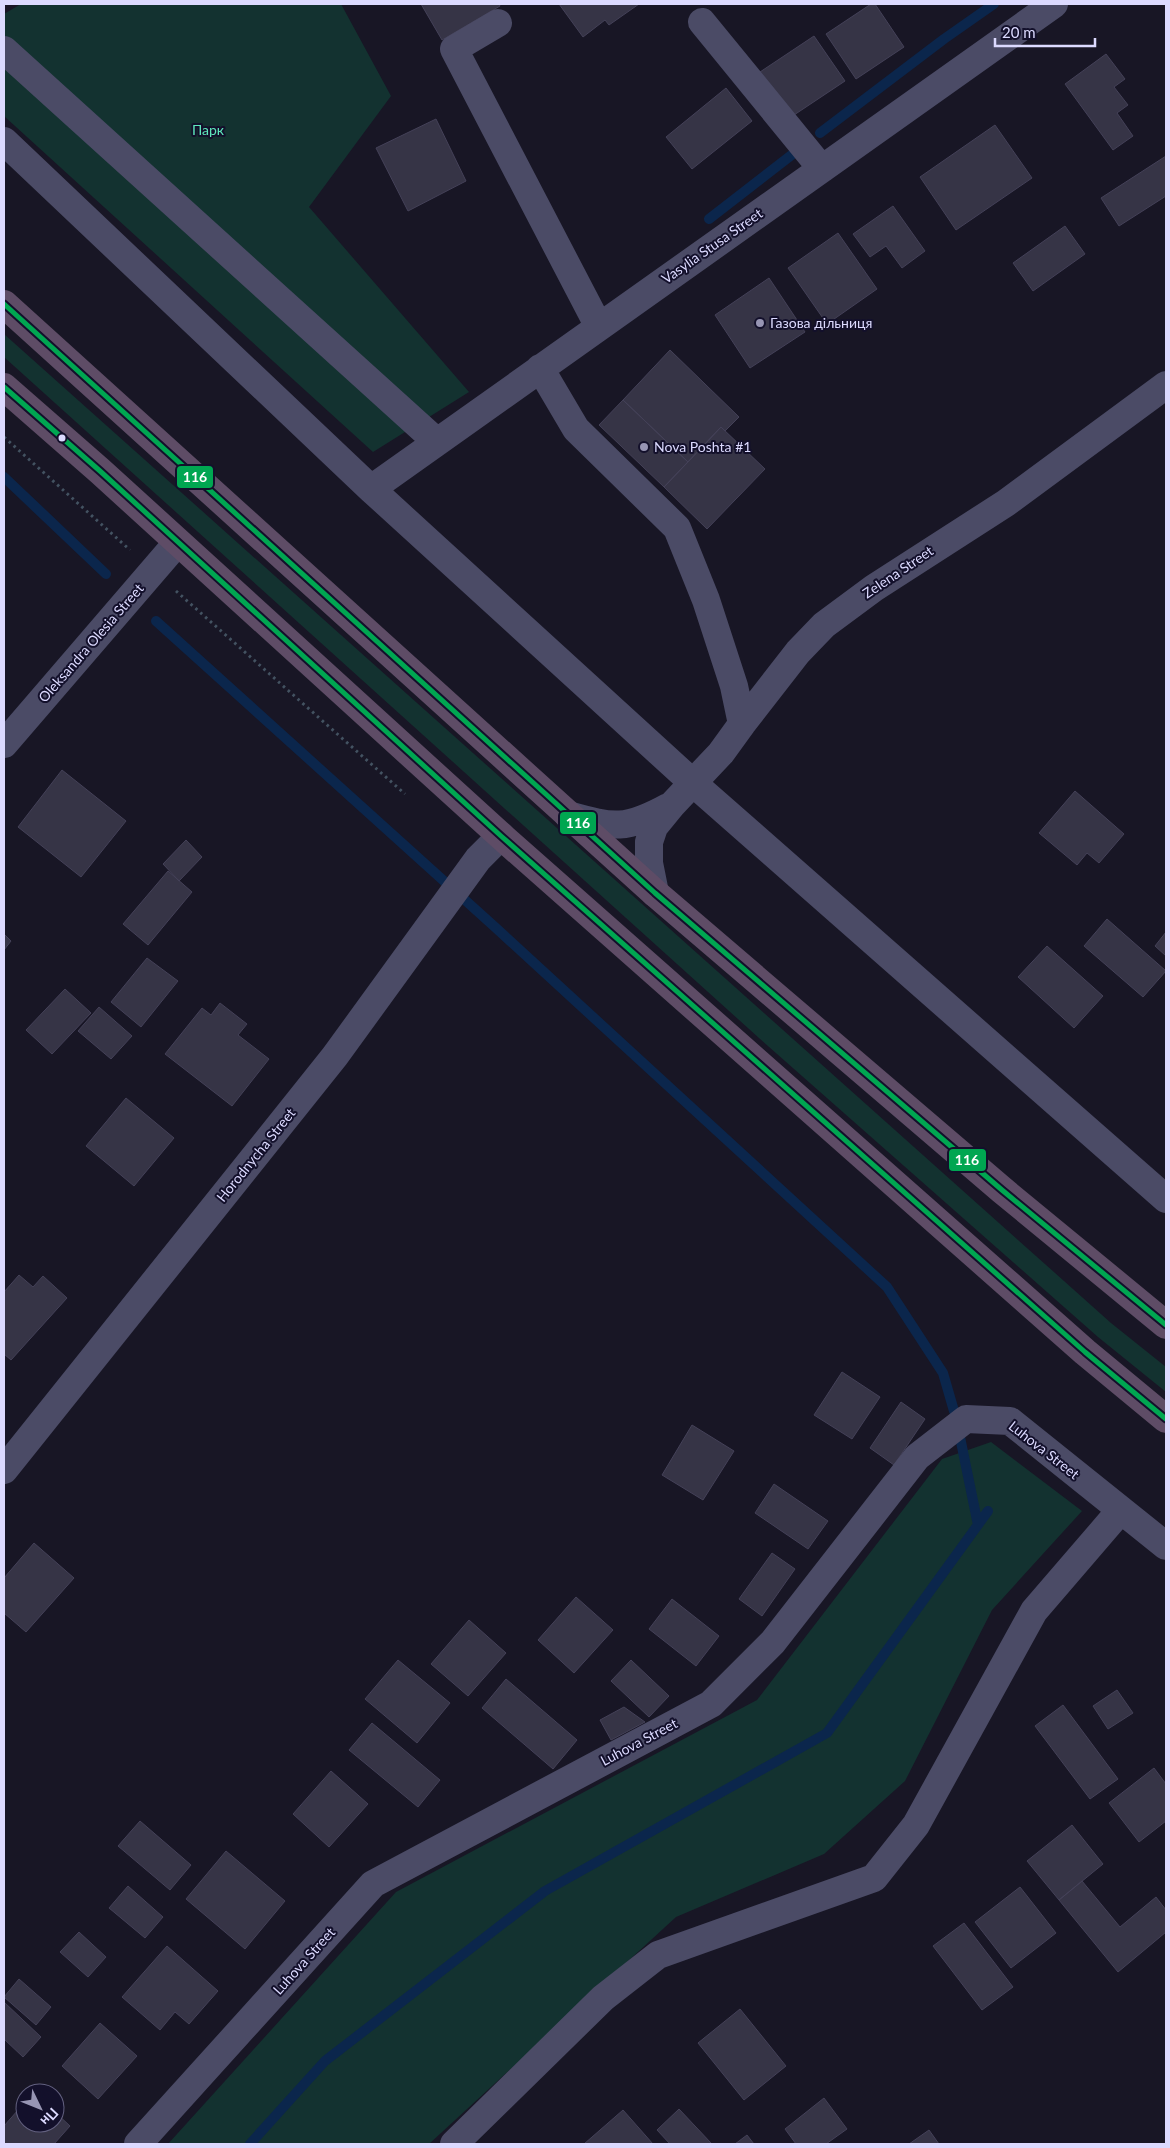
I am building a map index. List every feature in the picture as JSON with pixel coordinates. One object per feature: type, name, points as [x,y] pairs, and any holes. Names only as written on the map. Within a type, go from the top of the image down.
[{"type":"highway","points":[[4,304],[655,893],[1002,1190],[1166,1325]]},
{"type":"highway","points":[[4,387],[501,836],[1085,1352],[1166,1419]]},
{"type":"street","name":"Vasylia Stusa Street","points":[[371,489],[1054,4]]},
{"type":"street","points":[[702,22],[822,168]]},
{"type":"street","points":[[498,23],[454,49],[599,327]]},
{"type":"street","points":[[4,50],[437,442]]},
{"type":"street","points":[[4,141],[371,489],[693,783],[1166,1199]]},
{"type":"street","points":[[540,368],[576,429],[677,528],[706,600],[734,686],[742,724]]},
{"type":"street","name":"Zelena Street","points":[[655,893],[650,863],[650,842],[654,827],[672,805],[722,753],[798,652],[824,625],[925,553],[1006,503],[1166,385]]},
{"type":"street","name":"Oleksandra Olesia Street","points":[[4,744],[177,543]]},
{"type":"street","name":"Zelena Street","points":[[568,815],[597,823],[622,826],[647,818],[672,805]]},
{"type":"street","name":"Horodnycha Street","points":[[4,1470],[335,1056],[456,888],[478,859],[501,836]]},
{"type":"street","name":"Luhova Street","points":[[138,2144],[374,1884],[711,1704],[774,1642],[917,1457],[966,1419],[1010,1420],[1120,1511],[1166,1546]]},
{"type":"street","points":[[454,2144],[603,1998],[658,1954],[874,1878],[916,1825],[1034,1611],[1120,1511]]},
{"type":"path","points":[[4,437],[411,800]]},
{"type":"green space","name":"Парк","points":[[21,4],[341,4],[391,96],[309,207],[469,392],[373,452],[4,116],[4,14]]},
{"type":"green space","points":[[4,334],[1111,1323],[1166,1367],[1166,1392],[1098,1337],[759,1038],[4,357]]},
{"type":"green space","points":[[991,1442],[1082,1511],[992,1610],[905,1781],[824,1854],[676,1917],[429,2144],[168,2144],[396,1892],[757,1700],[942,1459]]},
{"type":"building","points":[[421,4],[499,4],[500,6],[442,40]]},
{"type":"building","points":[[559,4],[639,4],[609,25],[605,20],[583,37]]},
{"type":"building","points":[[871,4],[875,4],[904,47],[856,79],[826,34]]},
{"type":"building","points":[[814,36],[845,81],[791,117],[760,72]]},
{"type":"building","points":[[1106,54],[1125,79],[1114,87],[1128,105],[1117,113],[1133,136],[1113,150],[1065,84]]},
{"type":"building","points":[[726,88],[752,121],[692,169],[666,137]]},
{"type":"building","points":[[436,119],[466,181],[408,211],[376,148]]},
{"type":"building","points":[[995,125],[1032,178],[956,230],[920,177]]},
{"type":"building","points":[[1166,156],[1166,196],[1119,226],[1101,198]]},
{"type":"building","points":[[893,206],[925,251],[902,268],[886,246],[870,257],[853,234]]},
{"type":"building","points":[[1065,226],[1085,254],[1033,291],[1013,263]]},
{"type":"building","points":[[838,233],[877,289],[827,324],[788,268]]},
{"type":"building","name":"Газова дільниця","points":[[769,278],[805,332],[750,368],[715,315]]},
{"type":"building","points":[[670,350],[739,417],[725,431],[721,427],[688,462],[623,400]]},
{"type":"building","points":[[623,400],[688,462],[664,487],[599,425]]},
{"type":"building","points":[[721,427],[765,469],[707,529],[664,487]]},
{"type":"building","points":[[62,770],[126,821],[81,877],[18,827]]},
{"type":"building","points":[[1075,791],[1124,834],[1099,863],[1087,853],[1077,865],[1039,833]]},
{"type":"building","points":[[186,840],[202,857],[179,881],[163,864]]},
{"type":"building","points":[[168,871],[192,892],[148,945],[123,924]]},
{"type":"building","points":[[1107,919],[1166,971],[1143,997],[1084,946]]},
{"type":"building","points":[[1166,932],[1166,956],[1155,946]]},
{"type":"building","points":[[4,934],[11,941],[4,950]]},
{"type":"building","points":[[1047,946],[1103,996],[1074,1028],[1018,977]]},
{"type":"building","points":[[147,958],[178,981],[141,1027],[111,1002]]},
{"type":"building","points":[[65,989],[91,1013],[52,1054],[26,1030]]},
{"type":"building","points":[[220,1003],[247,1024],[238,1035],[269,1059],[232,1106],[165,1054],[202,1008],[211,1015]]},
{"type":"building","points":[[99,1007],[132,1036],[111,1059],[78,1031]]},
{"type":"building","points":[[126,1098],[174,1138],[134,1186],[86,1146]]},
{"type":"building","points":[[19,1275],[33,1287],[43,1276],[67,1298],[11,1360],[4,1354],[4,1292]]},
{"type":"building","points":[[842,1372],[880,1397],[852,1439],[814,1415]]},
{"type":"building","points":[[901,1402],[925,1419],[894,1465],[870,1448]]},
{"type":"building","points":[[692,1425],[734,1451],[703,1500],[662,1475]]},
{"type":"building","points":[[774,1484],[828,1521],[808,1549],[755,1513]]},
{"type":"building","points":[[34,1543],[74,1578],[26,1632],[4,1613],[4,1578]]},
{"type":"building","points":[[772,1553],[795,1569],[762,1616],[739,1599]]},
{"type":"building","points":[[576,1597],[613,1630],[574,1673],[538,1640]]},
{"type":"building","points":[[672,1599],[719,1636],[696,1666],[649,1629]]},
{"type":"building","points":[[469,1620],[506,1653],[468,1696],[431,1664]]},
{"type":"building","points":[[398,1660],[450,1703],[417,1743],[365,1699]]},
{"type":"building","points":[[631,1660],[669,1696],[649,1717],[611,1681]]},
{"type":"building","points":[[506,1679],[577,1740],[553,1769],[482,1708]]},
{"type":"building","points":[[1117,1690],[1133,1713],[1108,1729],[1093,1706]]},
{"type":"building","points":[[1063,1705],[1118,1779],[1090,1799],[1035,1726]]},
{"type":"building","points":[[624,1707],[645,1722],[611,1740],[600,1720]]},
{"type":"building","points":[[372,1723],[440,1780],[418,1807],[349,1750]]},
{"type":"building","points":[[1154,1768],[1166,1784],[1166,1821],[1139,1842],[1109,1803]]},
{"type":"building","points":[[331,1771],[368,1804],[329,1847],[293,1814]]},
{"type":"building","points":[[140,1821],[191,1865],[170,1890],[118,1846]]},
{"type":"building","points":[[1072,1825],[1103,1864],[1059,1900],[1027,1861]]},
{"type":"building","points":[[226,1851],[285,1901],[245,1949],[186,1899]]},
{"type":"building","points":[[1082,1881],[1120,1927],[1156,1897],[1166,1910],[1166,1932],[1118,1972],[1059,1900]]},
{"type":"building","points":[[128,1886],[163,1917],[145,1938],[109,1908]]},
{"type":"building","points":[[1020,1887],[1056,1933],[1011,1968],[975,1922]]},
{"type":"building","points":[[964,1923],[1013,1987],[982,2010],[933,1946]]},
{"type":"building","points":[[79,1932],[106,1957],[88,1977],[60,1952]]},
{"type":"building","points":[[167,1946],[218,1991],[189,2024],[175,2012],[160,2030],[122,1997]]},
{"type":"building","points":[[19,1979],[51,2007],[36,2025],[4,1997]]},
{"type":"building","points":[[4,2002],[41,2037],[23,2057],[4,2039]]},
{"type":"building","points":[[740,2009],[786,2066],[744,2100],[698,2043]]},
{"type":"building","points":[[100,2023],[137,2056],[98,2099],[62,2066]]},
{"type":"building","points":[[824,2098],[847,2129],[826,2144],[796,2144],[785,2129]]},
{"type":"building","points":[[679,2109],[711,2143],[670,2144],[657,2130]]},
{"type":"building","points":[[623,2110],[653,2144],[584,2144]]},
{"type":"building","points":[[15,2113],[15,2133],[64,2133],[54,2144],[4,2144],[4,2126]]},
{"type":"building","points":[[65,2121],[70,2126],[65,2132]]},
{"type":"building","points":[[929,2130],[939,2144],[909,2144]]},
{"type":"building","points":[[747,2135],[754,2144],[735,2144]]},
{"type":"waterway","points":[[820,133],[944,39],[994,4]]},
{"type":"waterway","points":[[709,219],[798,150]]},
{"type":"waterway","points":[[4,477],[106,574]]},
{"type":"waterway","points":[[156,621],[496,928],[887,1287],[943,1373],[954,1411]]},
{"type":"waterway","points":[[960,1437],[978,1525]]},
{"type":"waterway","points":[[250,2144],[325,2061],[545,1891],[827,1733],[988,1511]]},
{"type":"transit line","name":"116","points":[[4,304],[655,893],[1002,1190],[1166,1325]]},
{"type":"transit line","name":"116","points":[[4,387],[100,471],[501,836],[1085,1352],[1166,1419]]},
{"type":"place","name":"Газова дільниця","points":[[760,323]]},
{"type":"place","name":"Nova Poshta #1","points":[[644,447]]}]
